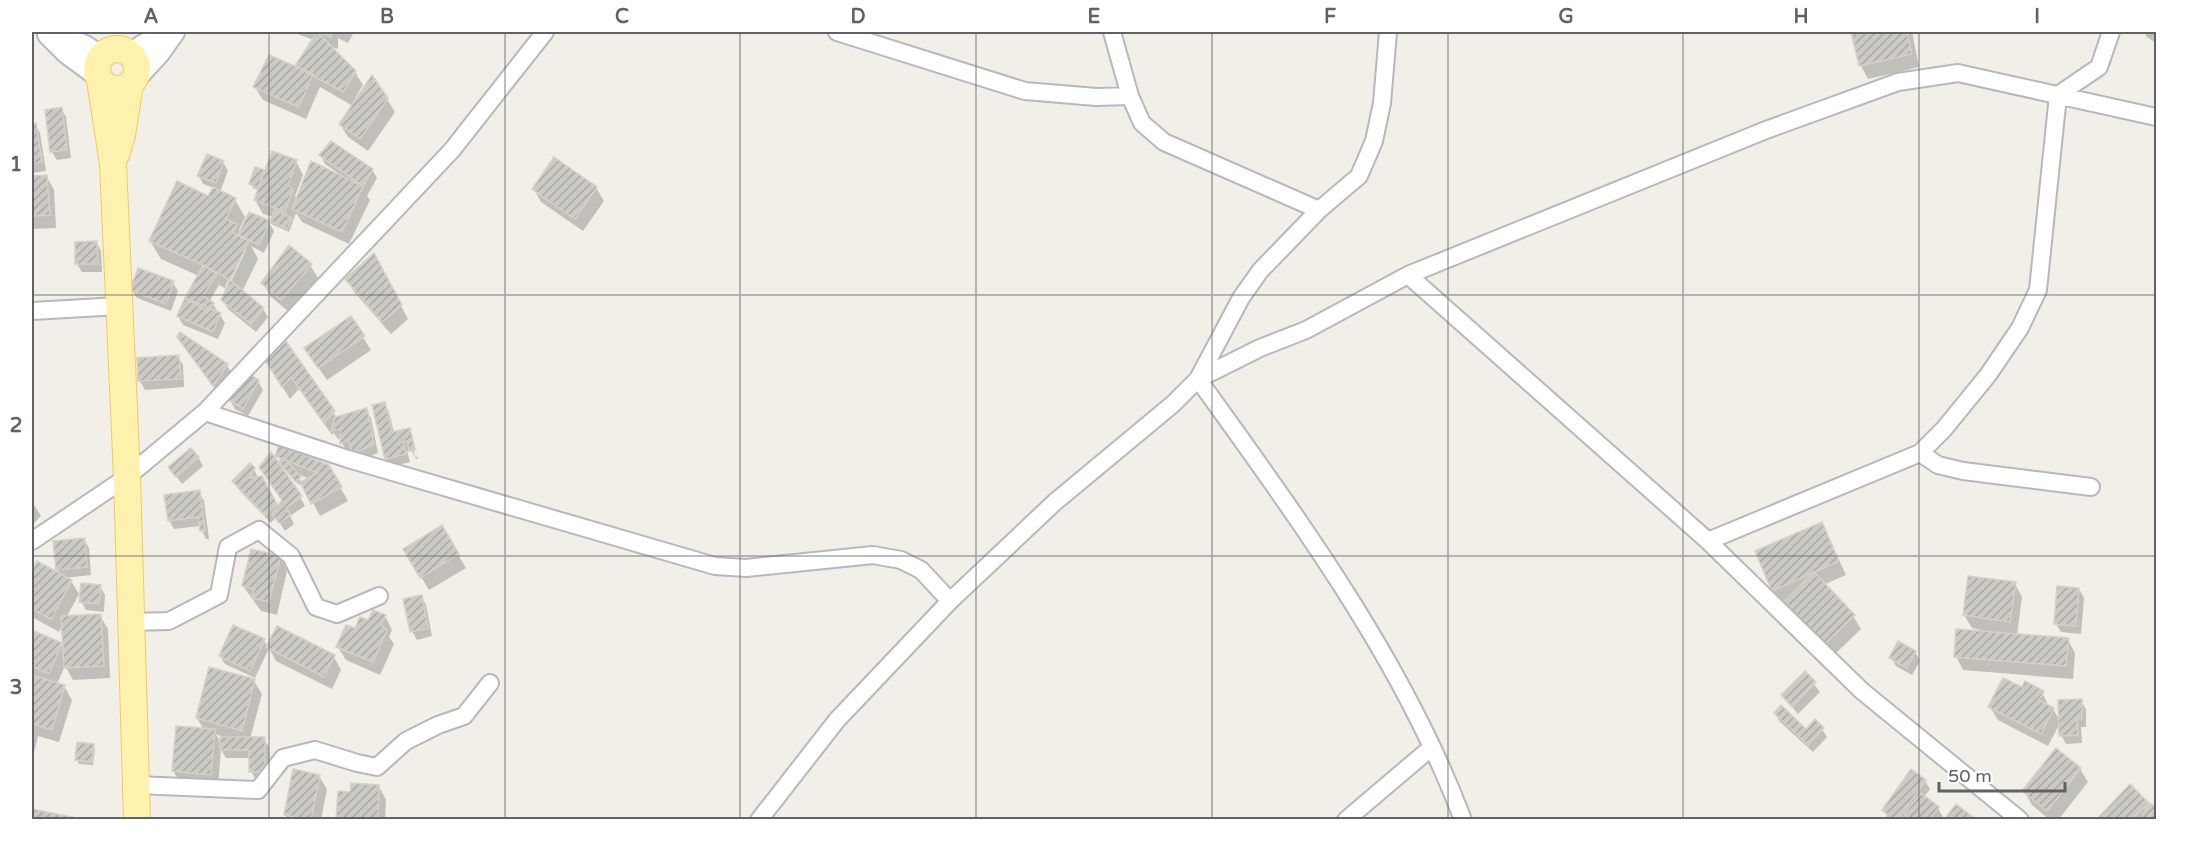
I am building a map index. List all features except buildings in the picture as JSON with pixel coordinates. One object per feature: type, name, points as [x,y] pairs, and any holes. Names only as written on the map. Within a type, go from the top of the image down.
[{"type":"main road","points":[[115,60],[168,32]]},
{"type":"main road","points":[[46,33],[72,40],[115,60],[158,53],[173,32]]},
{"type":"main road","points":[[115,60],[122,135],[113,164],[127,477],[136,819]]},
{"type":"street","points":[[32,541],[127,477],[205,412],[453,150],[544,32]]},
{"type":"street","points":[[837,32],[1025,91],[1096,97],[1130,96]]},
{"type":"street","points":[[1112,32],[1130,96],[1142,123],[1164,142],[1319,210]]},
{"type":"street","points":[[1198,380],[1240,298],[1260,271],[1319,210],[1359,176],[1374,141],[1382,103],[1388,32]]},
{"type":"street","points":[[1708,540],[1920,453],[1944,429],[1988,375],[2020,328],[2038,291],[2058,95],[2099,67],[2111,32]]},
{"type":"street","points":[[759,819],[837,720],[950,601],[1055,502],[1173,404],[1198,380],[1260,348],[1306,330],[1408,275],[1767,130],[1898,82],[1958,73],[2157,117]]},
{"type":"street","points":[[1408,275],[1708,540],[1862,691],[2020,819]]},
{"type":"street","points":[[32,311],[119,306]]},
{"type":"street","points":[[1198,380],[1305,529],[1394,673],[1446,774],[1463,819]]},
{"type":"street","points":[[205,412],[348,459],[715,566],[746,568],[873,555],[901,560],[921,570],[950,601]]},
{"type":"street","points":[[1920,453],[1938,465],[1963,471],[2091,487]]},
{"type":"street","points":[[131,622],[169,621],[219,595],[228,547],[259,530],[291,556],[316,607],[336,614],[379,596]]},
{"type":"street","points":[[136,785],[258,790],[283,758],[315,750],[357,764],[377,767],[406,741],[438,725],[464,716],[490,684]]},
{"type":"street","points":[[1346,819],[1432,747]]}]
